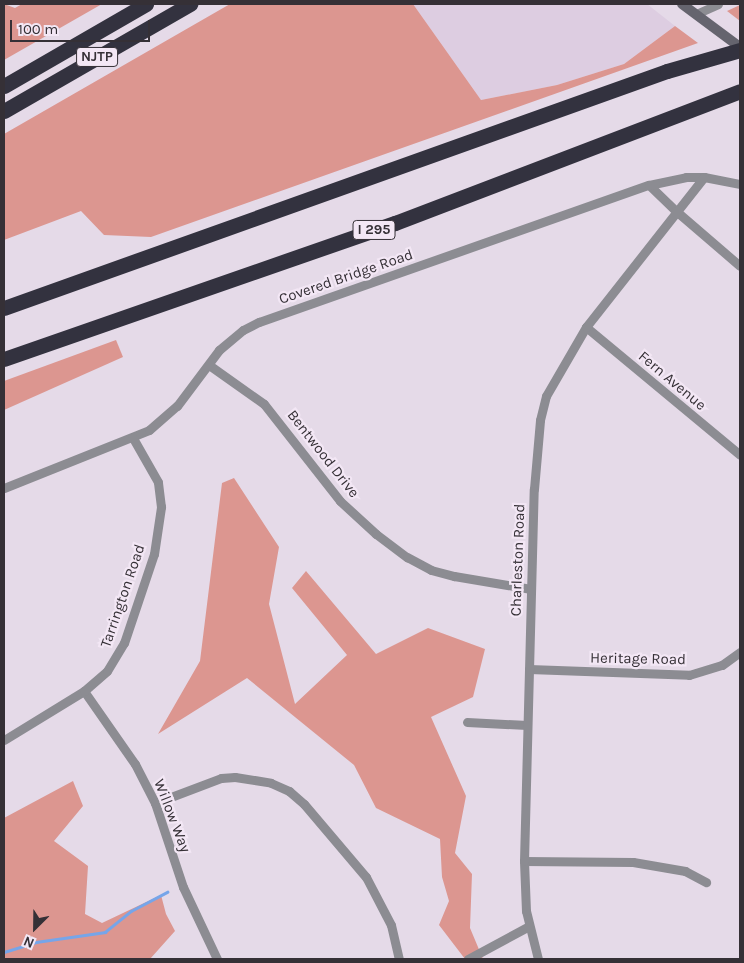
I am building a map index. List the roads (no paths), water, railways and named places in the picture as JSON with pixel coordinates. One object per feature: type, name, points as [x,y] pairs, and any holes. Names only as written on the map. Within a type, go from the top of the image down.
[{"type":"highway","name":"NJTP","points":[[4,86],[146,4]]},
{"type":"highway","name":"NJTP","points":[[4,111],[190,4]]},
{"type":"highway","points":[[4,308],[667,71],[740,49]]},
{"type":"highway","name":"I 295","points":[[4,359],[395,223],[740,91]]},
{"type":"street","points":[[682,4],[740,49]]},
{"type":"street","points":[[696,14],[718,4]]},
{"type":"street","name":"Covered Bridge Road","points":[[4,488],[132,438],[163,420],[233,338],[259,322],[649,185],[686,177],[704,177],[740,184]]},
{"type":"street","name":"Charleston Road","points":[[538,959],[526,912],[524,861],[534,490],[540,420],[546,396],[556,374],[586,327],[704,177]]},
{"type":"street","points":[[649,185],[740,266]]},
{"type":"street","name":"Fern Avenue","points":[[586,327],[740,455]]},
{"type":"street","name":"Bentwood Drive","points":[[208,365],[264,404],[276,416],[291,441],[340,501],[376,534],[407,557],[431,570],[454,576],[531,589]]},
{"type":"street","name":"Tarrington Road","points":[[4,740],[84,691],[107,671],[116,658],[130,625],[154,554],[161,507],[158,482],[132,438]]},
{"type":"street","name":"Heritage Road","points":[[529,669],[689,675],[722,665],[740,652]]},
{"type":"street","name":"Willow Way","points":[[84,691],[135,764],[155,803],[183,887],[217,959]]},
{"type":"street","points":[[467,722],[527,725]]},
{"type":"street","points":[[155,803],[221,778],[235,777],[271,783],[289,791],[304,804],[366,877],[391,925],[399,959]]},
{"type":"street","points":[[524,861],[633,862],[685,871],[706,882]]},
{"type":"street","points":[[468,959],[529,926]]},
{"type":"waterway","points":[[4,952],[36,942],[105,932],[131,911],[167,892]]}]
